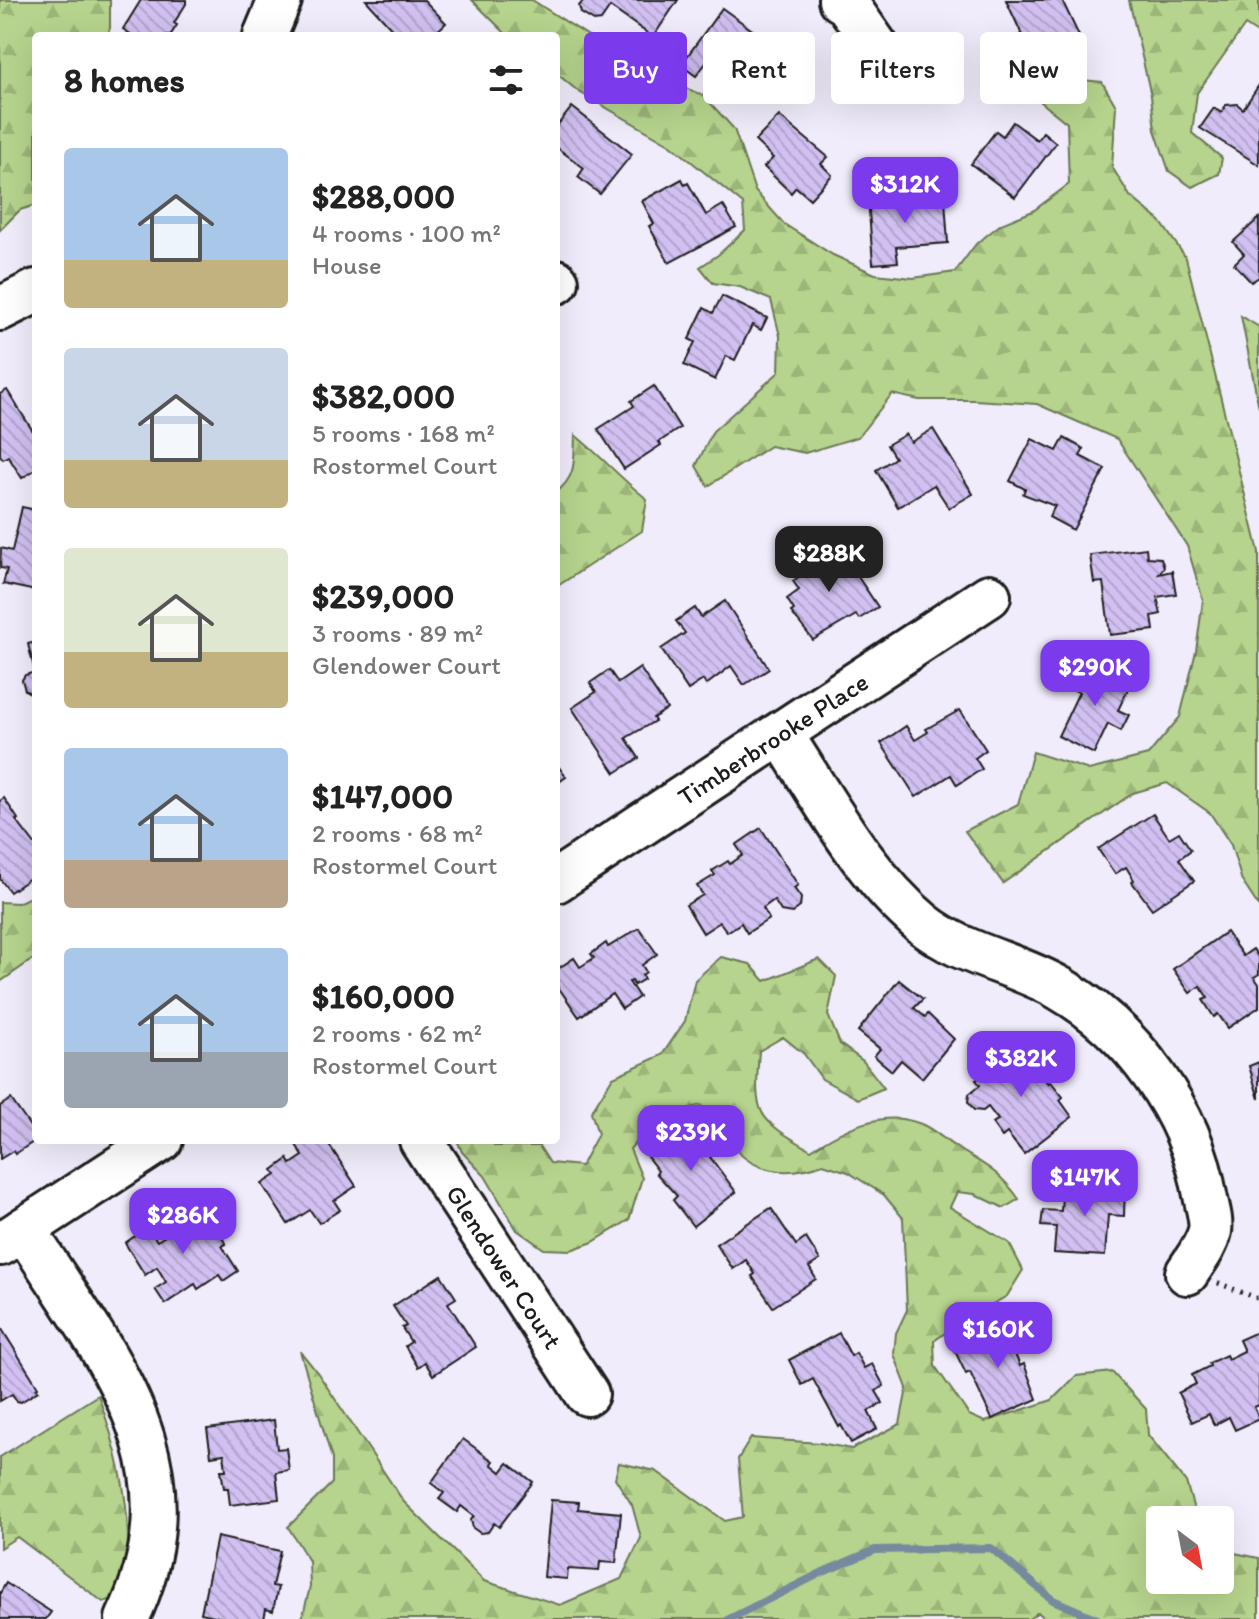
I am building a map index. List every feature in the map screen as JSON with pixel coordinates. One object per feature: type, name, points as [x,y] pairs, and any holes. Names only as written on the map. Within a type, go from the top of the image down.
[{"type":"street","points":[[267,32],[280,0]]},
{"type":"street","points":[[840,0],[847,4],[867,32]]},
{"type":"street","points":[[0,309],[32,293]]},
{"type":"street","name":"Timberbrooke Place","points":[[560,878],[989,596]]},
{"type":"street","points":[[781,734],[868,866],[892,896],[926,926],[961,946],[1018,967],[1073,997],[1098,1015],[1131,1047],[1160,1084],[1188,1138],[1203,1181],[1211,1227],[1203,1249],[1187,1273]]},
{"type":"street","points":[[127,1619],[148,1562],[154,1522],[152,1474],[143,1431],[126,1390],[12,1237],[155,1144]]},
{"type":"street","name":"Glendower Court","points":[[424,1144],[587,1394]]},
{"type":"green space","points":[[0,0],[110,0],[108,32],[32,32],[32,206],[20,210],[0,230]]},
{"type":"green space","points":[[472,0],[532,0],[584,33],[584,95],[560,76],[560,32],[504,32]]},
{"type":"green space","points":[[1129,0],[1259,0],[1259,34],[1245,25],[1197,93],[1192,133],[1222,158],[1219,174],[1192,187],[1169,171],[1155,130],[1151,96]]},
{"type":"green space","points":[[1087,80],[1102,82],[1116,106],[1112,167],[1130,196],[1160,221],[1186,258],[1259,552],[1259,907],[1242,881],[1231,845],[1210,813],[1167,783],[1133,793],[1003,883],[965,831],[1018,804],[1033,752],[1089,770],[1148,755],[1180,717],[1196,651],[1203,600],[1187,546],[1117,439],[1037,404],[919,400],[892,394],[858,437],[805,453],[770,446],[708,486],[696,466],[713,431],[779,372],[780,336],[771,300],[740,287],[713,283],[700,267],[745,230],[743,204],[671,145],[600,104],[687,104],[687,88],[703,96],[703,104],[711,104],[734,129],[755,191],[784,224],[833,255],[875,274],[913,278],[955,272],[976,244],[1001,224],[1033,211],[1069,184],[1067,123],[1043,104],[1087,104]]},
{"type":"green space","points":[[1241,316],[1259,327],[1259,408]]},
{"type":"green space","points":[[575,435],[647,499],[642,531],[560,584],[560,489],[571,474]]},
{"type":"green space","points":[[32,896],[32,960],[0,982],[0,902],[18,903]]},
{"type":"green space","points":[[721,957],[750,964],[765,981],[819,959],[836,976],[828,1015],[840,1044],[863,1061],[884,1088],[858,1099],[822,1079],[804,1054],[783,1037],[759,1051],[757,1089],[762,1112],[779,1130],[811,1150],[864,1123],[892,1118],[921,1124],[1005,1182],[1019,1199],[1004,1208],[975,1194],[957,1192],[950,1207],[1009,1243],[1023,1270],[1007,1296],[934,1341],[935,1366],[969,1415],[985,1422],[1052,1400],[1076,1376],[1112,1372],[1146,1409],[1148,1435],[1186,1482],[1193,1506],[1146,1506],[1146,1594],[1234,1594],[1234,1553],[1259,1558],[1259,1619],[1045,1619],[1038,1612],[1029,1619],[302,1619],[310,1587],[309,1561],[288,1527],[332,1483],[332,1459],[300,1351],[404,1502],[484,1581],[560,1605],[621,1579],[641,1538],[632,1505],[615,1478],[619,1463],[656,1471],[725,1521],[743,1517],[738,1459],[751,1438],[820,1443],[852,1449],[900,1424],[907,1388],[894,1354],[896,1333],[907,1310],[903,1218],[884,1195],[848,1172],[823,1164],[799,1170],[774,1170],[751,1162],[732,1145],[701,1105],[656,1118],[630,1149],[642,1178],[629,1220],[593,1242],[571,1250],[544,1249],[517,1230],[485,1176],[462,1152],[459,1144],[539,1146],[550,1163],[581,1166],[598,1134],[591,1112],[613,1077],[662,1055],[685,1021],[695,980]]},
{"type":"green space","points":[[98,1395],[122,1476],[128,1540],[126,1566],[117,1598],[103,1602],[17,1537],[0,1548],[0,1457]]},
{"type":"building","points":[[141,0],[186,0],[173,32],[127,32],[123,29]]},
{"type":"building","points":[[366,0],[424,0],[446,23],[436,32],[395,32]]},
{"type":"building","points":[[584,0],[678,0],[656,32],[646,32],[610,7],[601,20],[594,21],[581,13],[579,6]]},
{"type":"building","points":[[1006,0],[1062,0],[1077,32],[1021,32]]},
{"type":"building","points":[[722,8],[755,32],[705,32]]},
{"type":"building","points":[[703,34],[703,67],[696,76],[687,69],[687,57]]},
{"type":"building","points":[[1259,85],[1259,165],[1200,128],[1214,108],[1221,113],[1226,105],[1237,104],[1243,109]]},
{"type":"building","points":[[572,107],[632,154],[600,194],[578,177],[584,168],[560,150],[560,122]]},
{"type":"building","points":[[779,116],[828,157],[821,164],[832,175],[810,199],[796,187],[791,193],[764,167],[773,158],[755,141]]},
{"type":"building","points":[[1013,122],[1037,140],[1043,132],[1056,143],[1015,197],[971,164],[996,131],[1003,136]]},
{"type":"building","points":[[682,179],[685,185],[688,183],[706,215],[723,205],[736,227],[669,263],[649,226],[654,224],[642,201]]},
{"type":"building","points":[[929,193],[930,202],[945,200],[948,243],[896,247],[898,262],[873,264],[868,198],[898,196],[899,204],[917,203],[916,194]]},
{"type":"building","points":[[1259,218],[1259,277],[1251,282],[1234,264],[1244,254],[1233,242]]},
{"type":"building","points":[[722,296],[767,318],[761,330],[752,325],[735,360],[726,356],[715,380],[684,365],[695,342],[689,339],[704,308],[713,313]]},
{"type":"building","points":[[654,386],[680,428],[659,442],[661,445],[624,469],[598,429],[634,406],[631,401]]},
{"type":"building","points":[[7,390],[32,430],[32,472],[22,478],[8,456],[3,459],[0,455],[0,394]]},
{"type":"building","points":[[933,429],[973,494],[949,508],[934,485],[898,507],[876,470],[895,458],[887,445],[906,434],[911,442]]},
{"type":"building","points":[[1064,438],[1084,449],[1080,456],[1105,469],[1073,530],[1049,517],[1055,506],[1023,494],[1025,489],[1010,481],[1032,439],[1057,451]]},
{"type":"building","points":[[22,507],[32,509],[32,590],[3,584],[7,569],[0,568],[1,548],[12,551]]},
{"type":"building","points":[[834,541],[878,607],[859,619],[856,615],[813,640],[791,612],[794,610],[787,599],[799,590],[793,581],[819,563],[814,555]]},
{"type":"building","points":[[1146,548],[1147,557],[1161,558],[1164,567],[1159,574],[1172,571],[1176,594],[1157,597],[1161,614],[1152,616],[1154,630],[1110,635],[1103,582],[1094,583],[1090,555]]},
{"type":"building","points":[[725,601],[769,669],[744,685],[731,666],[706,685],[703,680],[688,690],[661,649],[685,633],[676,621],[695,608],[701,617]]},
{"type":"building","points":[[1087,663],[1131,683],[1118,710],[1129,715],[1121,731],[1108,724],[1094,754],[1058,736],[1079,692],[1074,690]]},
{"type":"building","points":[[640,668],[667,709],[653,718],[655,721],[626,738],[639,758],[615,773],[572,708],[596,692],[590,683],[609,670],[618,683]]},
{"type":"building","points":[[32,673],[32,692],[25,690],[22,680]]},
{"type":"building","points":[[960,710],[986,750],[975,758],[982,769],[957,785],[951,775],[916,797],[881,743],[906,726],[915,740],[928,732],[926,729]]},
{"type":"building","points":[[4,798],[32,841],[32,877],[10,892],[0,879],[0,801]]},
{"type":"building","points":[[1153,814],[1169,838],[1179,832],[1191,850],[1179,859],[1194,881],[1152,909],[1132,882],[1134,880],[1126,867],[1115,874],[1098,849]]},
{"type":"building","points":[[761,828],[798,885],[794,888],[801,898],[800,907],[792,913],[781,911],[774,900],[763,908],[769,919],[747,933],[741,923],[727,932],[720,922],[703,933],[686,905],[703,895],[697,886],[715,875],[712,871],[743,855],[736,845]]},
{"type":"building","points":[[639,928],[657,954],[642,965],[646,972],[642,975],[644,979],[634,985],[632,981],[629,982],[639,997],[622,1009],[612,994],[579,1017],[560,990],[560,967],[574,958],[580,967],[594,958],[591,954],[606,943],[608,947]]},
{"type":"building","points":[[1226,932],[1243,956],[1253,949],[1259,958],[1259,974],[1254,977],[1259,984],[1259,1007],[1228,1028],[1218,1014],[1214,1017],[1203,1000],[1208,998],[1200,986],[1190,993],[1173,969]]},
{"type":"building","points":[[899,980],[923,999],[914,1008],[925,1017],[928,1014],[954,1039],[922,1078],[901,1060],[892,1071],[874,1056],[880,1049],[858,1031]]},
{"type":"building","points":[[1029,1040],[1047,1064],[1036,1072],[1051,1082],[1063,1097],[1060,1100],[1072,1117],[1024,1154],[1007,1133],[1002,1137],[992,1123],[998,1120],[988,1107],[983,1111],[974,1110],[968,1102],[969,1094],[980,1085],[976,1080]]},
{"type":"building","points":[[1259,1062],[1259,1099],[1249,1066]]},
{"type":"building","points":[[11,1099],[32,1129],[32,1143],[0,1159],[0,1106]]},
{"type":"building","points":[[683,1125],[692,1136],[699,1130],[716,1152],[710,1157],[736,1192],[693,1226],[673,1200],[677,1196],[656,1173],[658,1171],[645,1154]]},
{"type":"building","points":[[296,1144],[329,1144],[356,1186],[334,1201],[340,1210],[319,1223],[310,1210],[288,1224],[262,1184],[276,1175],[273,1170],[288,1159],[291,1164],[303,1156]]},
{"type":"building","points":[[1063,1182],[1125,1186],[1124,1216],[1108,1215],[1105,1256],[1054,1253],[1056,1227],[1041,1226],[1043,1210],[1061,1211]]},
{"type":"building","points":[[771,1208],[796,1245],[806,1238],[820,1260],[809,1267],[816,1279],[773,1307],[752,1276],[755,1274],[746,1260],[733,1269],[716,1244]]},
{"type":"building","points":[[192,1210],[202,1226],[211,1220],[226,1244],[222,1246],[238,1271],[223,1281],[219,1275],[198,1289],[195,1284],[165,1304],[155,1289],[166,1282],[157,1267],[145,1275],[125,1243],[148,1227],[157,1241],[172,1232],[174,1236],[182,1230],[175,1220]]},
{"type":"building","points":[[441,1275],[456,1298],[448,1303],[476,1347],[433,1375],[425,1362],[418,1367],[405,1346],[411,1342],[402,1328],[406,1326],[393,1306]]},
{"type":"building","points":[[1015,1321],[1027,1347],[1014,1352],[1020,1366],[1024,1364],[1037,1399],[992,1419],[970,1372],[966,1374],[954,1349]]},
{"type":"building","points":[[0,1326],[38,1387],[38,1391],[21,1402],[12,1394],[0,1401]]},
{"type":"building","points":[[1259,1331],[1259,1405],[1254,1407],[1259,1419],[1235,1430],[1229,1417],[1214,1425],[1209,1414],[1192,1422],[1178,1393],[1196,1384],[1192,1375],[1210,1366],[1209,1363],[1244,1351],[1239,1340]]},
{"type":"building","points":[[839,1333],[851,1356],[856,1353],[864,1368],[872,1364],[884,1386],[876,1391],[883,1403],[868,1411],[877,1429],[851,1443],[813,1379],[802,1385],[789,1360]]},
{"type":"building","points":[[274,1420],[277,1449],[286,1448],[289,1470],[276,1472],[279,1499],[230,1505],[221,1470],[226,1470],[224,1454],[211,1456],[207,1429]]},
{"type":"building","points":[[463,1439],[493,1461],[491,1464],[501,1472],[508,1463],[533,1482],[499,1527],[494,1523],[488,1532],[480,1533],[473,1528],[471,1520],[474,1516],[461,1506],[457,1512],[439,1499],[444,1493],[431,1483]]},
{"type":"building","points":[[551,1500],[579,1502],[578,1509],[621,1513],[616,1563],[600,1562],[599,1571],[568,1569],[567,1579],[544,1577]]},
{"type":"building","points":[[217,1537],[280,1551],[272,1586],[278,1587],[273,1611],[266,1609],[264,1619],[227,1619],[201,1613]]},
{"type":"building","points":[[6,1583],[51,1612],[46,1619],[0,1619],[0,1593]]},
{"type":"waterway","points":[[729,1619],[875,1550],[991,1548],[1053,1600],[1097,1619]]}]
